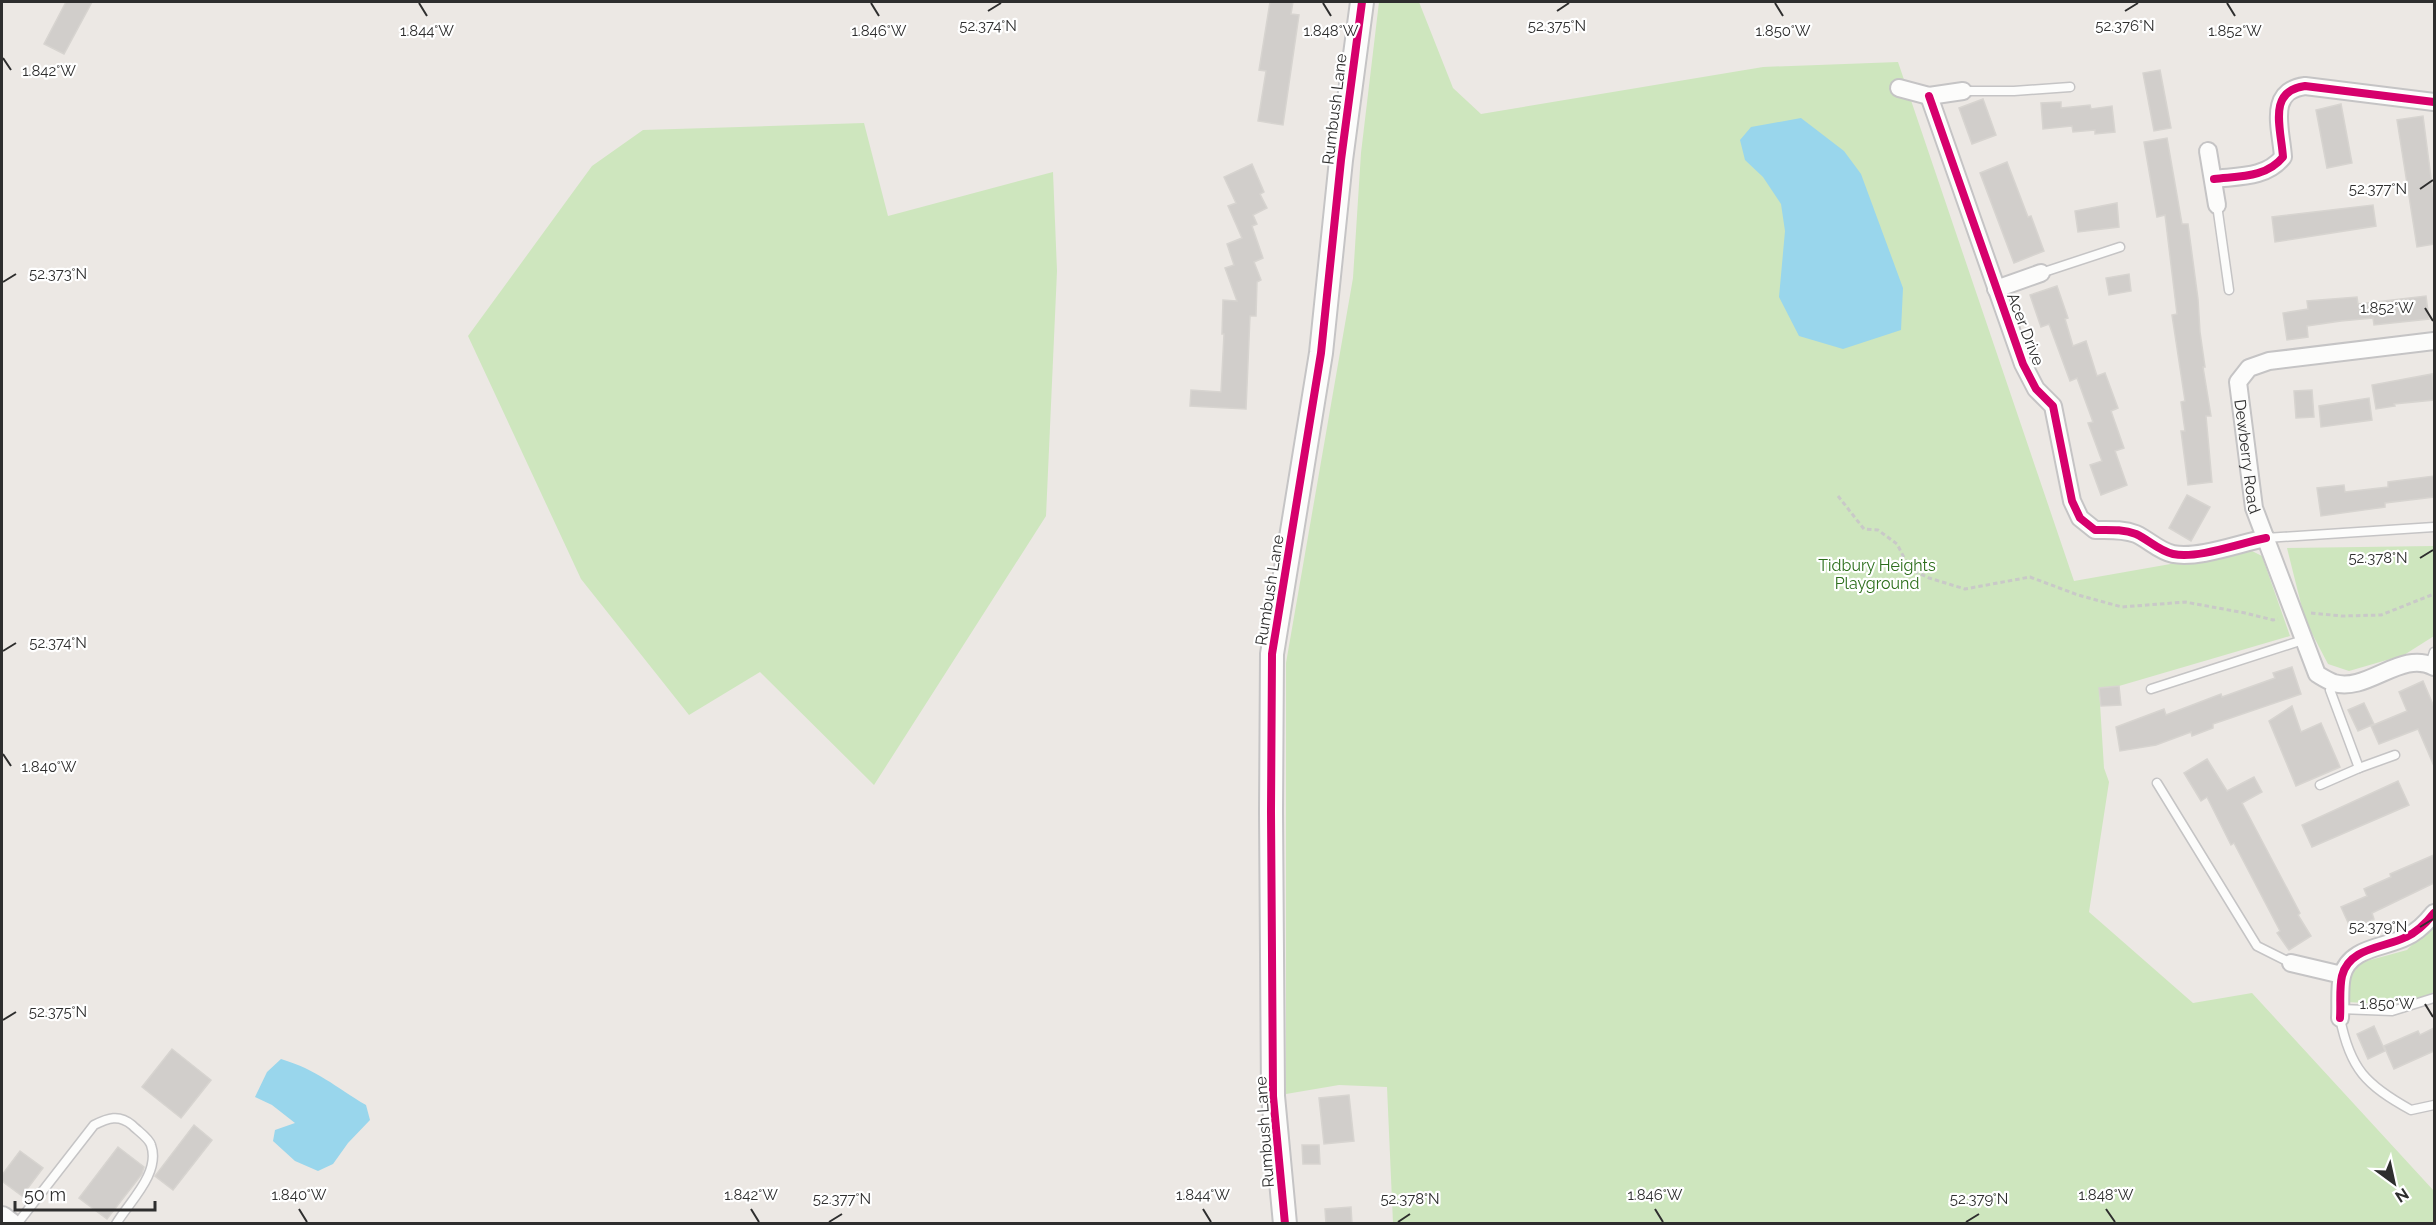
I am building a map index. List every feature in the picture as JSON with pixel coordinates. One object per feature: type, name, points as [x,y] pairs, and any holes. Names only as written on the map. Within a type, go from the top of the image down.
[{"type":"street","name":"Rumbush Lane","points":[[1285,1224],[1273,1096],[1272,654],[1321,352],[1341,160],[1362,2]]},
{"type":"street","points":[[2214,179],[2270,170],[2278,163],[2283,157],[2279,103],[2284,92],[2295,87],[2305,86],[2434,102]]},
{"type":"street","points":[[1899,88],[1929,96],[1963,91]]},
{"type":"street","name":"Acer Drive","points":[[1929,96],[2023,364],[2036,389],[2053,406],[2072,501],[2080,518],[2095,530],[2121,530],[2138,535],[2152,545],[2174,554],[2196,554],[2266,538]]},
{"type":"street","points":[[2208,151],[2217,205]]},
{"type":"street","name":"Acer Drive","points":[[1996,289],[2041,273]]},
{"type":"street","name":"Dewberry Road","points":[[2335,683],[2317,674],[2254,508],[2238,382],[2249,368],[2269,360],[2434,340]]},
{"type":"street","points":[[2335,683],[2354,683],[2407,664],[2433,661]]},
{"type":"street","points":[[2340,1014],[2342,975],[2351,961],[2364,951],[2406,937],[2427,922],[2434,913]]},
{"type":"street","points":[[2291,963],[2342,975]]},
{"type":"street","points":[[2,1218],[10,1224]]},
{"type":"lane","points":[[1963,91],[2014,91],[2070,87]]},
{"type":"lane","points":[[2217,205],[2229,290]]},
{"type":"lane","points":[[2041,273],[2120,247]]},
{"type":"lane","points":[[2266,538],[2434,527]]},
{"type":"lane","points":[[2151,689],[2303,640]]},
{"type":"lane","points":[[2335,683],[2330,690],[2359,768]]},
{"type":"lane","points":[[2320,785],[2395,755]]},
{"type":"lane","points":[[2157,783],[2257,946],[2291,963]]},
{"type":"lane","points":[[2434,998],[2392,1011],[2340,1014],[2350,1058],[2364,1076],[2386,1096],[2411,1110],[2434,1105]]},
{"type":"lane","points":[[17,1224],[94,1125],[110,1117],[126,1120],[151,1143],[154,1162],[147,1177],[116,1224]]},
{"type":"path","points":[[1839,496],[1864,529],[1878,530],[1897,544],[1910,569],[1929,578],[1965,589],[2030,577],[2078,595],[2122,607],[2185,602],[2274,620],[2313,612],[2342,616],[2382,615],[2434,595]]},
{"type":"green space","name":"Tidbury Heights Playground","points":[[1379,2],[1419,2],[1453,88],[1481,114],[1763,67],[1898,62],[2074,581],[2250,550],[2262,556],[2290,636],[2119,686],[2099,688],[2104,768],[2109,782],[2089,912],[2193,1003],[2252,993],[2434,1191],[2434,1223],[1393,1223],[1387,1087],[1339,1085],[1286,1094],[1286,663],[1353,278],[1361,153]]},
{"type":"green space","points":[[864,123],[888,216],[1053,172],[1057,271],[1046,516],[874,785],[760,672],[689,715],[581,579],[468,336],[592,166],[643,130]]},
{"type":"green space","points":[[2434,546],[2434,636],[2404,655],[2349,671],[2328,664],[2305,620],[2287,548]]},
{"type":"green space","points":[[2434,922],[2434,992],[2402,1002],[2381,1004],[2347,1002],[2349,974],[2363,962],[2407,950]]},
{"type":"water","points":[[1801,118],[1844,151],[1861,174],[1903,288],[1901,330],[1843,349],[1799,336],[1779,297],[1785,231],[1781,204],[1763,177],[1745,160],[1740,140],[1751,127]]},
{"type":"water","points":[[281,1059],[316,1074],[366,1105],[370,1120],[348,1143],[333,1164],[318,1171],[295,1161],[273,1141],[275,1130],[295,1123],[272,1105],[255,1097],[267,1072]]},
{"type":"building","points":[[66,2],[92,2],[64,54],[44,44]]},
{"type":"building","points":[[1270,2],[1293,2],[1291,14],[1299,15],[1283,125],[1258,121],[1266,71],[1259,70]]},
{"type":"building","points":[[2160,70],[2171,128],[2154,131],[2143,73]]},
{"type":"building","points":[[1983,99],[1996,135],[1972,144],[1959,108]]},
{"type":"building","points":[[2061,102],[2061,108],[2090,105],[2091,109],[2112,106],[2115,132],[2095,134],[2095,130],[2073,132],[2072,126],[2043,129],[2041,103]]},
{"type":"building","points":[[2341,104],[2352,163],[2327,168],[2316,110]]},
{"type":"building","points":[[2423,116],[2434,201],[2434,244],[2417,247],[2397,120]]},
{"type":"building","points":[[2167,138],[2182,224],[2188,224],[2198,299],[2205,367],[2203,367],[2211,416],[2206,416],[2212,482],[2188,485],[2181,431],[2185,431],[2181,402],[2185,401],[2172,315],[2177,314],[2165,215],[2157,217],[2144,142]]},
{"type":"building","points":[[2007,162],[2044,251],[2014,263],[1980,173]]},
{"type":"building","points":[[1252,164],[1264,192],[1260,194],[1267,208],[1253,215],[1257,224],[1252,226],[1263,258],[1254,262],[1261,280],[1257,282],[1256,316],[1250,316],[1246,409],[1190,406],[1191,390],[1221,392],[1223,300],[1237,301],[1225,268],[1234,265],[1227,244],[1242,238],[1228,206],[1236,203],[1224,177]]},
{"type":"building","points":[[2117,203],[2119,227],[2078,232],[2075,211]]},
{"type":"building","points":[[2373,205],[2376,226],[2275,242],[2272,217]]},
{"type":"building","points":[[2129,274],[2131,291],[2109,295],[2106,278]]},
{"type":"building","points":[[2057,286],[2068,318],[2065,319],[2073,346],[2086,341],[2097,376],[2105,373],[2118,408],[2111,411],[2124,448],[2115,451],[2127,485],[2101,495],[2090,465],[2102,461],[2088,423],[2093,422],[2077,378],[2070,381],[2049,324],[2041,327],[2030,295]]},
{"type":"building","points":[[2426,296],[2429,319],[2374,325],[2373,318],[2307,326],[2308,337],[2287,340],[2283,313],[2308,309],[2307,301],[2357,297],[2358,304]]},
{"type":"building","points":[[2432,374],[2434,400],[2394,404],[2395,406],[2376,409],[2372,385]]},
{"type":"building","points":[[2312,390],[2314,417],[2296,418],[2294,391]]},
{"type":"building","points":[[2369,398],[2372,420],[2321,427],[2319,406]]},
{"type":"building","points":[[2434,476],[2434,497],[2385,503],[2385,507],[2321,516],[2317,488],[2344,485],[2345,492],[2388,487],[2388,482]]},
{"type":"building","points":[[2187,495],[2210,507],[2191,541],[2169,528]]},
{"type":"building","points":[[2292,667],[2301,694],[2213,724],[2213,728],[2192,736],[2191,732],[2156,745],[2120,751],[2116,727],[2164,709],[2166,715],[2221,694],[2222,697],[2275,678],[2273,673]]},
{"type":"building","points":[[2423,681],[2434,707],[2434,766],[2418,729],[2379,744],[2371,726],[2407,711],[2399,692]]},
{"type":"building","points":[[2119,686],[2121,705],[2101,706],[2099,688]]},
{"type":"building","points":[[2364,703],[2374,724],[2358,731],[2348,710]]},
{"type":"building","points":[[2292,706],[2301,732],[2321,723],[2340,767],[2296,786],[2269,721]]},
{"type":"building","points":[[2207,759],[2227,791],[2254,777],[2262,792],[2242,803],[2300,913],[2298,915],[2311,936],[2289,950],[2277,933],[2280,931],[2234,843],[2231,845],[2207,797],[2201,801],[2184,773]]},
{"type":"building","points":[[2398,781],[2409,805],[2312,847],[2302,825]]},
{"type":"building","points":[[2434,855],[2434,883],[2372,913],[2374,919],[2351,929],[2341,907],[2367,896],[2364,889],[2391,877],[2390,874]]},
{"type":"building","points":[[2374,1026],[2385,1051],[2368,1059],[2357,1034]]},
{"type":"building","points":[[2434,1028],[2434,1051],[2394,1069],[2384,1046],[2418,1031],[2420,1035]]},
{"type":"building","points":[[172,1049],[211,1080],[181,1118],[142,1087]]},
{"type":"building","points":[[1349,1095],[1354,1141],[1324,1144],[1319,1098]]},
{"type":"building","points":[[194,1125],[212,1140],[173,1190],[155,1176]]},
{"type":"building","points":[[1302,1145],[1319,1145],[1320,1164],[1303,1164]]},
{"type":"building","points":[[118,1147],[144,1167],[142,1174],[107,1219],[79,1198]]},
{"type":"building","points":[[20,1151],[43,1168],[22,1196],[2,1181],[2,1175]]},
{"type":"building","points":[[1351,1207],[1352,1224],[1326,1224],[1325,1209]]},
{"type":"cycle path","points":[[1285,1224],[1273,1096],[1272,654],[1321,353],[1341,160],[1362,2]]},
{"type":"cycle path","points":[[2214,179],[2252,175],[2269,169],[2283,157],[2279,113],[2285,95],[2293,89],[2305,86],[2434,102]]},
{"type":"cycle path","points":[[1929,96],[2023,364],[2036,389],[2053,406],[2072,501],[2080,518],[2095,530],[2131,532],[2173,554],[2207,552],[2266,538]]},
{"type":"cycle path","points":[[2340,1018],[2342,976],[2352,959],[2369,950],[2410,935],[2434,913]]}]
